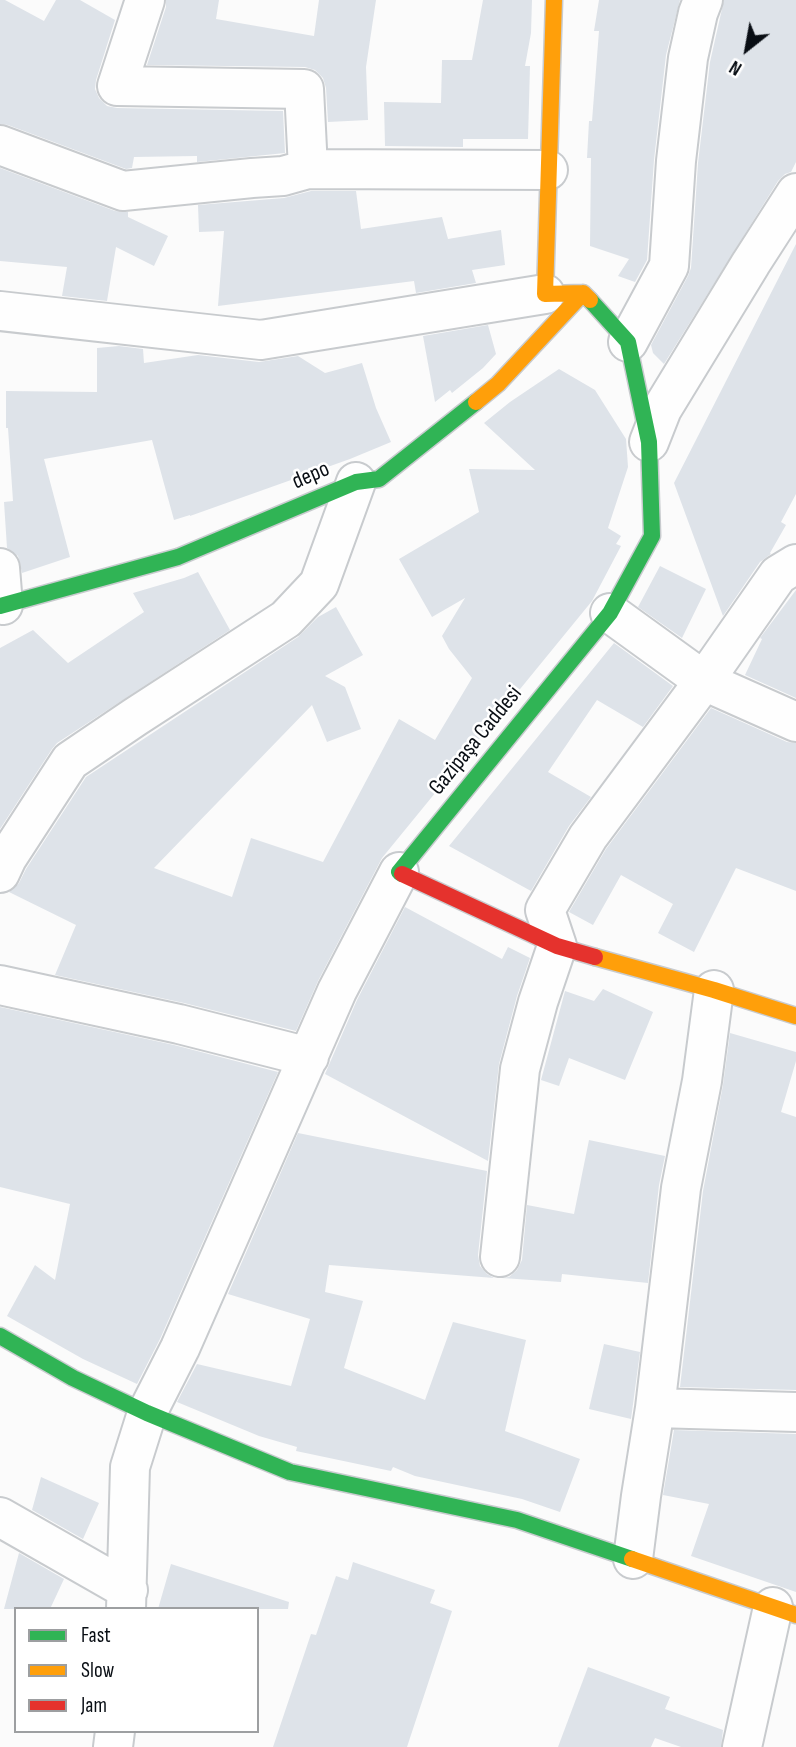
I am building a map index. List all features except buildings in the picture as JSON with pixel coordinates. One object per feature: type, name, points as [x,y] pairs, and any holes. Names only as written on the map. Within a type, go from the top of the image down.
[{"type":"street","points":[[145,0],[117,86],[304,89],[308,169]]},
{"type":"street","points":[[545,294],[554,0]]},
{"type":"street","points":[[0,311],[261,340],[545,294],[583,293],[628,342],[669,267],[676,161],[688,58],[703,0]]},
{"type":"street","points":[[0,145],[123,191],[283,176],[308,169],[548,170]]},
{"type":"street","points":[[649,442],[662,410],[796,193]]},
{"type":"street","name":"depo","points":[[1,593],[178,557],[356,482],[379,479],[498,384],[583,293]]},
{"type":"street","name":"Gazipaşa Caddesi","points":[[399,872],[610,613],[652,536],[649,442],[628,342]]},
{"type":"street","points":[[0,873],[71,761],[286,619],[319,584],[356,482]]},
{"type":"street","points":[[500,1257],[520,1069],[557,946],[545,910],[589,837],[778,575],[796,564]]},
{"type":"street","points":[[610,613],[704,681],[796,722]]},
{"type":"street","points":[[127,1599],[130,1467],[146,1413],[180,1348],[337,991],[399,872],[557,946],[796,1016]]},
{"type":"street","points":[[0,985],[179,1024],[309,1057]]},
{"type":"street","points":[[633,1559],[655,1408],[681,1188],[702,1082],[714,990]]},
{"type":"street","points":[[0,1336],[73,1378],[146,1413],[290,1472],[517,1520],[785,1611],[742,1747]]},
{"type":"street","points":[[655,1408],[796,1412]]},
{"type":"street","points":[[0,1517],[127,1599]]},
{"type":"traffic: fast","points":[[402,874],[399,872],[610,613],[652,536],[649,442],[628,342],[590,300]]},
{"type":"traffic: fast","points":[[0,606],[178,557],[356,482],[379,479],[476,402]]},
{"type":"traffic: fast","points":[[0,1336],[73,1378],[147,1413],[290,1472],[517,1520],[632,1559]]},
{"type":"traffic: slow","points":[[554,0],[545,294],[583,293],[590,300]]},
{"type":"traffic: slow","points":[[476,402],[498,384],[583,293]]},
{"type":"traffic: slow","points":[[595,957],[796,1016]]},
{"type":"traffic: slow","points":[[632,1559],[796,1615]]},
{"type":"traffic: jam","points":[[402,874],[557,946],[595,957]]}]
